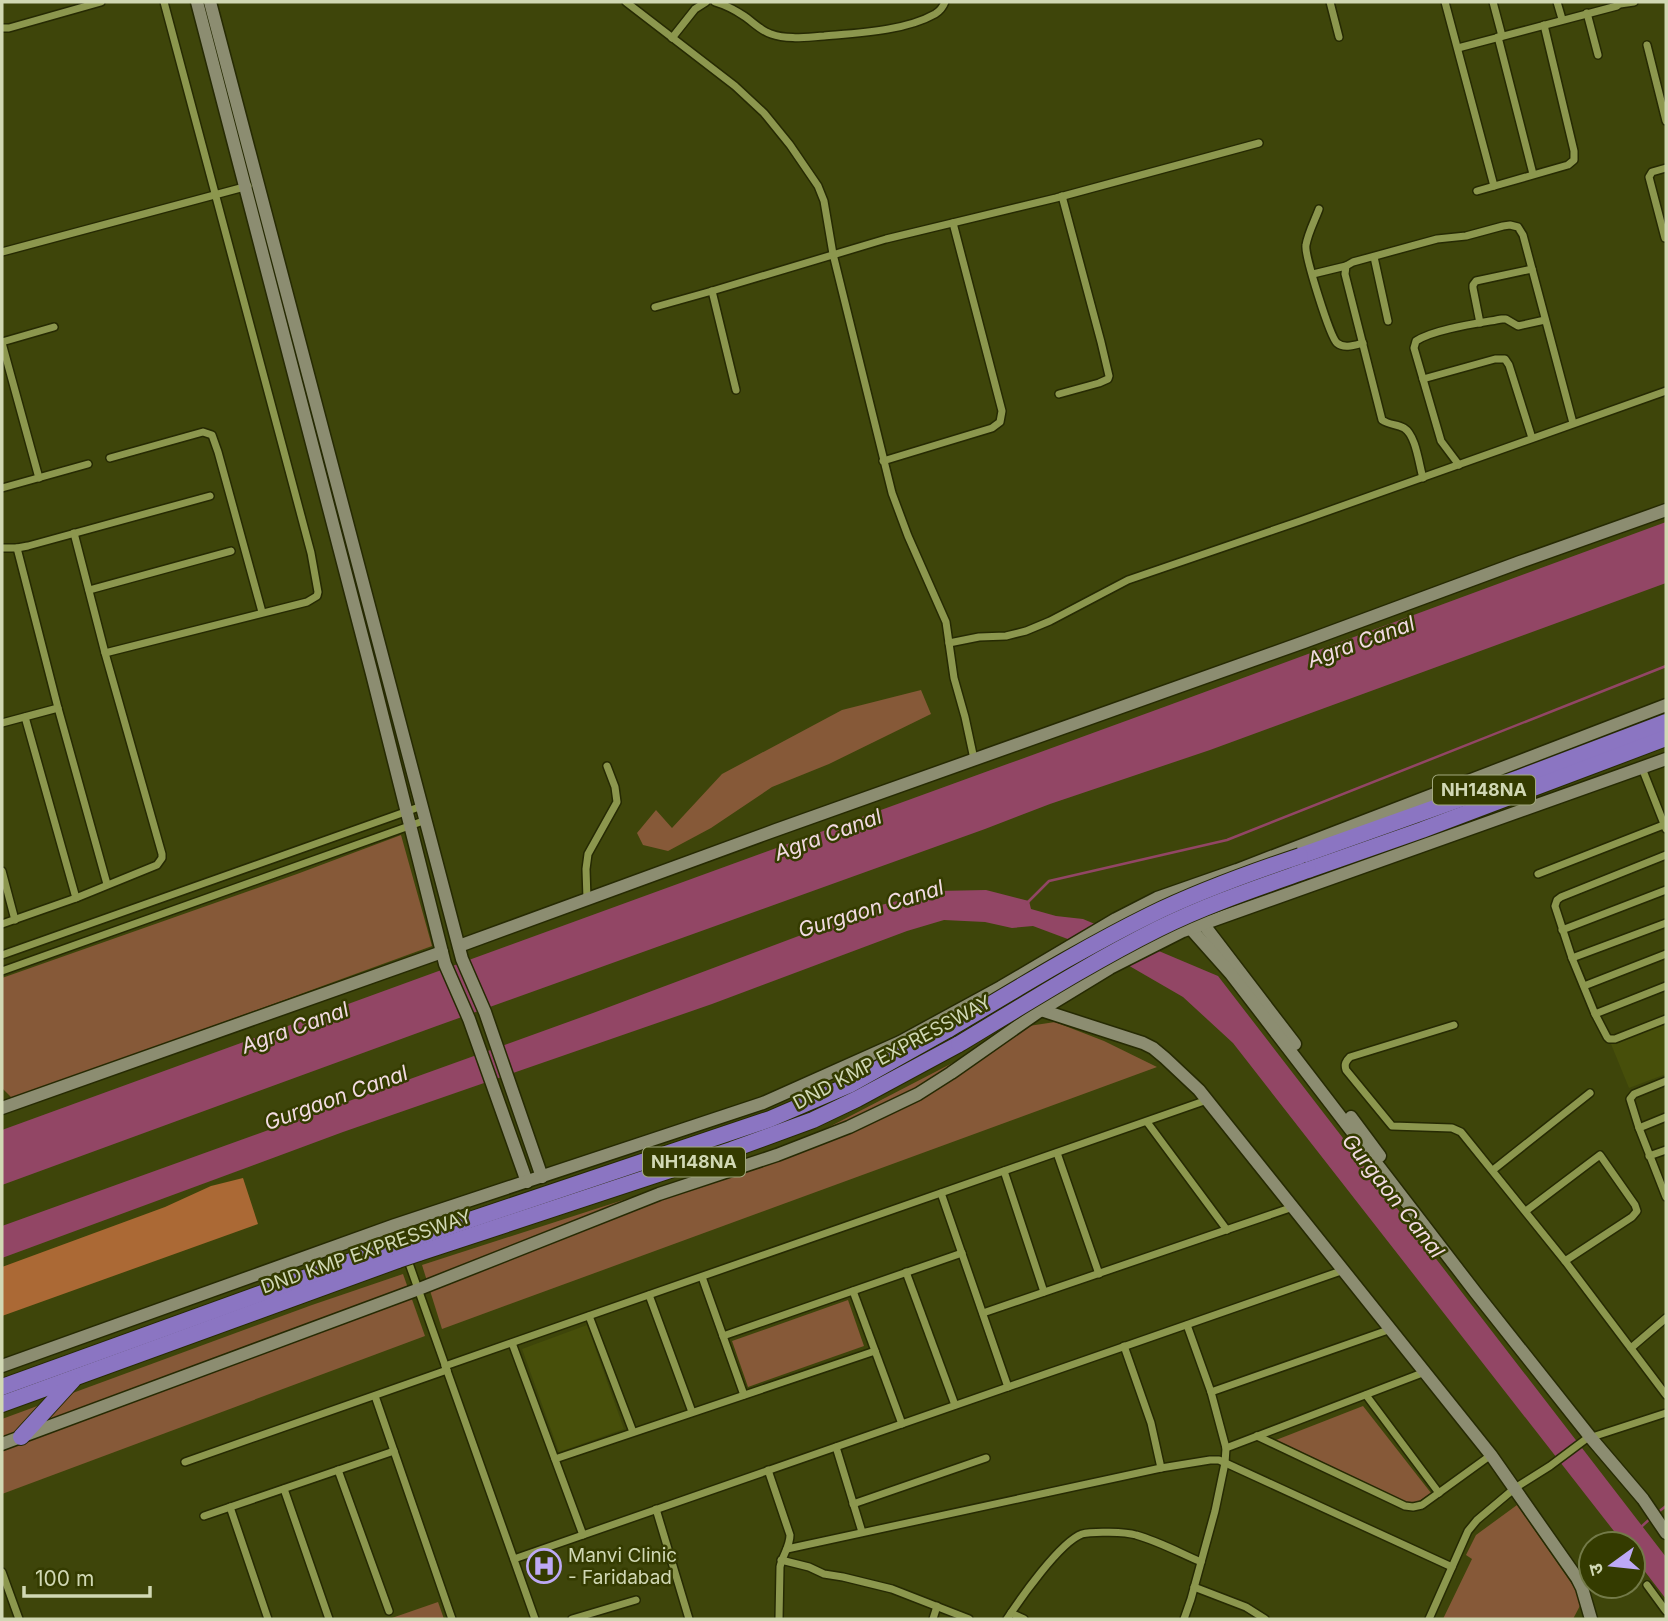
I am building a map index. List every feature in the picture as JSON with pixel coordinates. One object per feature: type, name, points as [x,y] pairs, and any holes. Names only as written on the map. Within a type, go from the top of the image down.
[{"type":"highway","name":"DND KMP EXPRESSWAY","points":[[416,1246],[731,1150],[813,1119],[857,1099],[959,1044],[1107,956],[1161,928],[1304,863],[1666,722]]},
{"type":"highway","name":"DND KMP EXPRESSWAY","points":[[2,1387],[394,1254],[770,1119],[849,1085],[1102,940],[1221,883],[1422,830],[1666,738]]},
{"type":"highway","name":"DND KMP EXPRESSWAY","points":[[2,1404],[394,1254]]},
{"type":"highway","points":[[21,1437],[75,1378]]},
{"type":"street","points":[[2,28],[101,2]]},
{"type":"street","points":[[105,653],[313,600],[317,596],[318,586],[164,2]]},
{"type":"street","points":[[197,2],[252,185],[461,952],[485,1012],[542,1177]]},
{"type":"street","points":[[209,2],[443,958],[469,1019],[527,1182]]},
{"type":"street","points":[[626,2],[735,86],[764,113],[818,186],[824,201],[833,254],[883,461],[908,536],[946,622],[954,678],[974,760]]},
{"type":"street","points":[[672,37],[695,9],[706,2]]},
{"type":"street","points":[[715,2],[725,5],[766,32],[778,36],[801,37],[900,26],[936,14],[945,2]]},
{"type":"street","points":[[1330,2],[1339,37]]},
{"type":"street","points":[[1445,2],[1494,186]]},
{"type":"street","points":[[1493,2],[1533,174]]},
{"type":"street","points":[[1557,2],[1562,19]]},
{"type":"street","points":[[1458,48],[1621,3],[1634,2]]},
{"type":"street","points":[[1587,13],[1598,55]]},
{"type":"street","points":[[1477,191],[1574,160],[1544,24]]},
{"type":"street","points":[[1647,45],[1666,121]]},
{"type":"street","points":[[1656,80],[1666,79]]},
{"type":"street","points":[[655,306],[833,254],[1259,143]]},
{"type":"street","points":[[1665,238],[1649,177],[1652,172],[1666,168]]},
{"type":"street","points":[[2,252],[252,185]]},
{"type":"street","points":[[1059,394],[1099,383],[1109,376],[1062,196]]},
{"type":"street","points":[[1319,209],[1306,249],[1326,321],[1335,341],[1345,346],[1363,343]]},
{"type":"street","points":[[883,461],[992,428],[1002,418],[953,223]]},
{"type":"street","points":[[1312,274],[1437,239],[1466,236],[1515,225],[1520,229],[1532,269],[1573,423]]},
{"type":"street","points":[[1374,257],[1388,321]]},
{"type":"street","points":[[1346,266],[1345,274],[1382,420],[1402,427],[1410,434],[1423,478]]},
{"type":"street","points":[[1480,323],[1473,288],[1476,281],[1532,269]]},
{"type":"street","points":[[712,291],[736,390]]},
{"type":"street","points":[[1459,465],[1441,441],[1414,348],[1416,341],[1480,323],[1506,319],[1518,326],[1545,320]]},
{"type":"street","points":[[39,478],[2,342],[54,327]]},
{"type":"street","points":[[1423,379],[1494,359],[1505,359],[1532,438]]},
{"type":"street","points":[[949,643],[1026,631],[1128,580],[1666,391]]},
{"type":"street","points":[[110,458],[202,432],[212,435],[262,612]]},
{"type":"street","points":[[2,488],[88,464]]},
{"type":"street","points":[[2,548],[17,548],[211,496]]},
{"type":"street","points":[[461,952],[587,899],[1666,510]]},
{"type":"street","points":[[2,925],[76,898],[157,864],[162,858],[74,533]]},
{"type":"street","points":[[17,548],[107,884]]},
{"type":"street","points":[[89,590],[231,551]]},
{"type":"street","points":[[2,1366],[395,1225],[763,1103],[900,1042],[1157,898],[1237,870],[1666,705]]},
{"type":"street","points":[[2,723],[58,708]]},
{"type":"street","points":[[25,717],[76,898]]},
{"type":"street","points":[[2,1444],[418,1289],[659,1194],[777,1155],[849,1127],[918,1094],[1041,1010],[1121,962],[1191,929],[1666,759]]},
{"type":"street","points":[[587,899],[588,854],[617,802],[607,766]]},
{"type":"street","points":[[1538,874],[1666,826],[1642,768]]},
{"type":"street","points":[[2,955],[422,806]]},
{"type":"street","points":[[2,971],[426,820]]},
{"type":"street","points":[[1666,855],[1559,898],[1555,903],[1572,958],[1607,1037],[1612,1040],[1666,1019]]},
{"type":"street","points":[[1237,870],[1251,908]]},
{"type":"street","points":[[2,872],[15,920]]},
{"type":"street","points":[[1562,930],[1666,890]]},
{"type":"street","points":[[1572,958],[1666,923]]},
{"type":"street","points":[[1204,925],[1393,1172],[1590,1438]]},
{"type":"street","points":[[1191,929],[1231,974],[1590,1438],[1646,1497],[1665,1525]]},
{"type":"street","points":[[1584,986],[1666,954]]},
{"type":"street","points":[[2,1108],[443,958]]},
{"type":"street","points":[[1595,1014],[1666,986]]},
{"type":"street","points":[[966,1006],[989,1047]]},
{"type":"street","points":[[1041,1010],[1153,1048],[1199,1090],[1491,1455],[1577,1578],[1583,1588],[1591,1619]]},
{"type":"street","points":[[1454,1025],[1357,1054],[1346,1061],[1345,1066],[1392,1126],[1458,1129],[1526,1211],[1666,1395]]},
{"type":"street","points":[[1666,1081],[1630,1097],[1639,1128],[1664,1185],[1666,1197]]},
{"type":"street","points":[[1493,1170],[1590,1093]]},
{"type":"street","points":[[185,1462],[375,1396],[512,1343],[1207,1100]]},
{"type":"street","points":[[1639,1128],[1666,1117]]},
{"type":"street","points":[[1147,1122],[1227,1230]]},
{"type":"street","points":[[1650,1156],[1666,1150]]},
{"type":"street","points":[[1057,1153],[1099,1273]]},
{"type":"street","points":[[1526,1211],[1600,1155],[1637,1211],[1565,1261]]},
{"type":"street","points":[[1004,1171],[1044,1292]]},
{"type":"street","points":[[941,1193],[1008,1387]]},
{"type":"street","points":[[983,1313],[1293,1207]]},
{"type":"street","points":[[395,1225],[535,1619]]},
{"type":"street","points":[[723,1336],[962,1253]]},
{"type":"street","points":[[514,1559],[1344,1270]]},
{"type":"street","points":[[906,1272],[955,1405]]},
{"type":"street","points":[[702,1277],[744,1395]]},
{"type":"street","points":[[853,1291],[902,1424]]},
{"type":"street","points":[[649,1295],[692,1412]]},
{"type":"street","points":[[589,1316],[633,1432]]},
{"type":"street","points":[[1631,1348],[1666,1318]]},
{"type":"street","points":[[1187,1325],[1211,1392],[1226,1448],[1225,1463],[1201,1562],[1185,1617],[1195,1619]]},
{"type":"street","points":[[1211,1392],[1391,1329]]},
{"type":"street","points":[[512,1343],[583,1535]]},
{"type":"street","points":[[1124,1346],[1151,1423],[1161,1468]]},
{"type":"street","points":[[555,1459],[875,1351]]},
{"type":"street","points":[[1226,1448],[1425,1372]]},
{"type":"street","points":[[1366,1395],[1439,1493]]},
{"type":"street","points":[[375,1396],[452,1619]]},
{"type":"street","points":[[1429,1619],[1468,1531],[1515,1488],[1590,1438],[1666,1413]]},
{"type":"street","points":[[1256,1436],[1405,1506],[1413,1507],[1422,1505],[1491,1455]]},
{"type":"street","points":[[836,1447],[862,1532]]},
{"type":"street","points":[[204,1516],[394,1451]]},
{"type":"street","points":[[853,1504],[986,1458]]},
{"type":"street","points":[[787,1549],[1161,1468],[1219,1460],[1452,1567]]},
{"type":"street","points":[[338,1470],[389,1611]]},
{"type":"street","points":[[768,1470],[790,1539],[781,1560],[779,1619]]},
{"type":"street","points":[[284,1489],[329,1619]]},
{"type":"street","points":[[230,1507],[268,1619]]},
{"type":"street","points":[[656,1509],[689,1619]]},
{"type":"street","points":[[1024,1619],[1009,1616],[1032,1583],[1068,1543],[1082,1534],[1135,1534],[1201,1562]]},
{"type":"street","points":[[781,1560],[824,1574],[892,1589],[969,1619]]},
{"type":"street","points":[[2,1572],[19,1619]]},
{"type":"street","points":[[1647,1585],[1666,1611]]},
{"type":"street","points":[[1194,1587],[1246,1607],[1265,1619]]},
{"type":"street","points":[[572,1619],[636,1600]]},
{"type":"street","points":[[933,1619],[937,1606]]},
{"type":"shaded area","points":[[921,690],[931,714],[829,764],[772,787],[711,828],[668,851],[643,845],[637,833],[656,810],[672,828],[722,774],[842,710]]},
{"type":"shaded area","points":[[401,835],[432,946],[15,1098],[2,1088],[2,978]]},
{"type":"shaded area","points":[[1055,1022],[1104,1041],[1157,1067],[442,1329],[422,1265],[778,1150],[829,1127],[1022,1027]]},
{"type":"shaded area","points":[[1666,1023],[1666,1074],[1629,1088],[1611,1044]]},
{"type":"shaded area","points":[[243,1178],[258,1224],[2,1316],[2,1267],[165,1207],[211,1186]]},
{"type":"shaded area","points":[[403,1274],[425,1336],[2,1494],[2,1419]]},
{"type":"shaded area","points":[[848,1300],[864,1346],[748,1387],[732,1341]]},
{"type":"shaded area","points":[[587,1325],[624,1429],[559,1452],[522,1349]]},
{"type":"shaded area","points":[[1363,1406],[1431,1493],[1413,1505],[1276,1440]]},
{"type":"shaded area","points":[[1517,1505],[1577,1591],[1577,1600],[1583,1600],[1573,1619],[1443,1619],[1472,1559],[1466,1555],[1476,1535]]},
{"type":"shaded area","points":[[438,1602],[444,1619],[389,1619]]},
{"type":"water","name":"Agra Canal","points":[[1666,522],[1666,583],[2,1185],[2,1130]]},
{"type":"water","name":"Gurgaon Canal","points":[[986,890],[1029,901],[1031,909],[1056,916],[1083,919],[1218,976],[1645,1530],[1613,1530],[1233,1043],[1183,997],[1126,964],[1033,926],[1012,928],[985,922],[944,920],[907,931],[712,1004],[343,1132],[2,1258],[2,1226],[593,1013],[881,905],[938,891]]},
{"type":"water","points":[[1647,1532],[1666,1557],[1666,1599],[1647,1574]]},
{"type":"waterway","points":[[1027,903],[1049,881],[1227,840],[1666,666]]},
{"type":"waterway","points":[[1657,1513],[1666,1506]]},
{"type":"waterway","points":[[1641,1527],[1652,1517]]},
{"type":"place","name":"Manvi Clinic - Faridabad","points":[[544,1566]]}]
